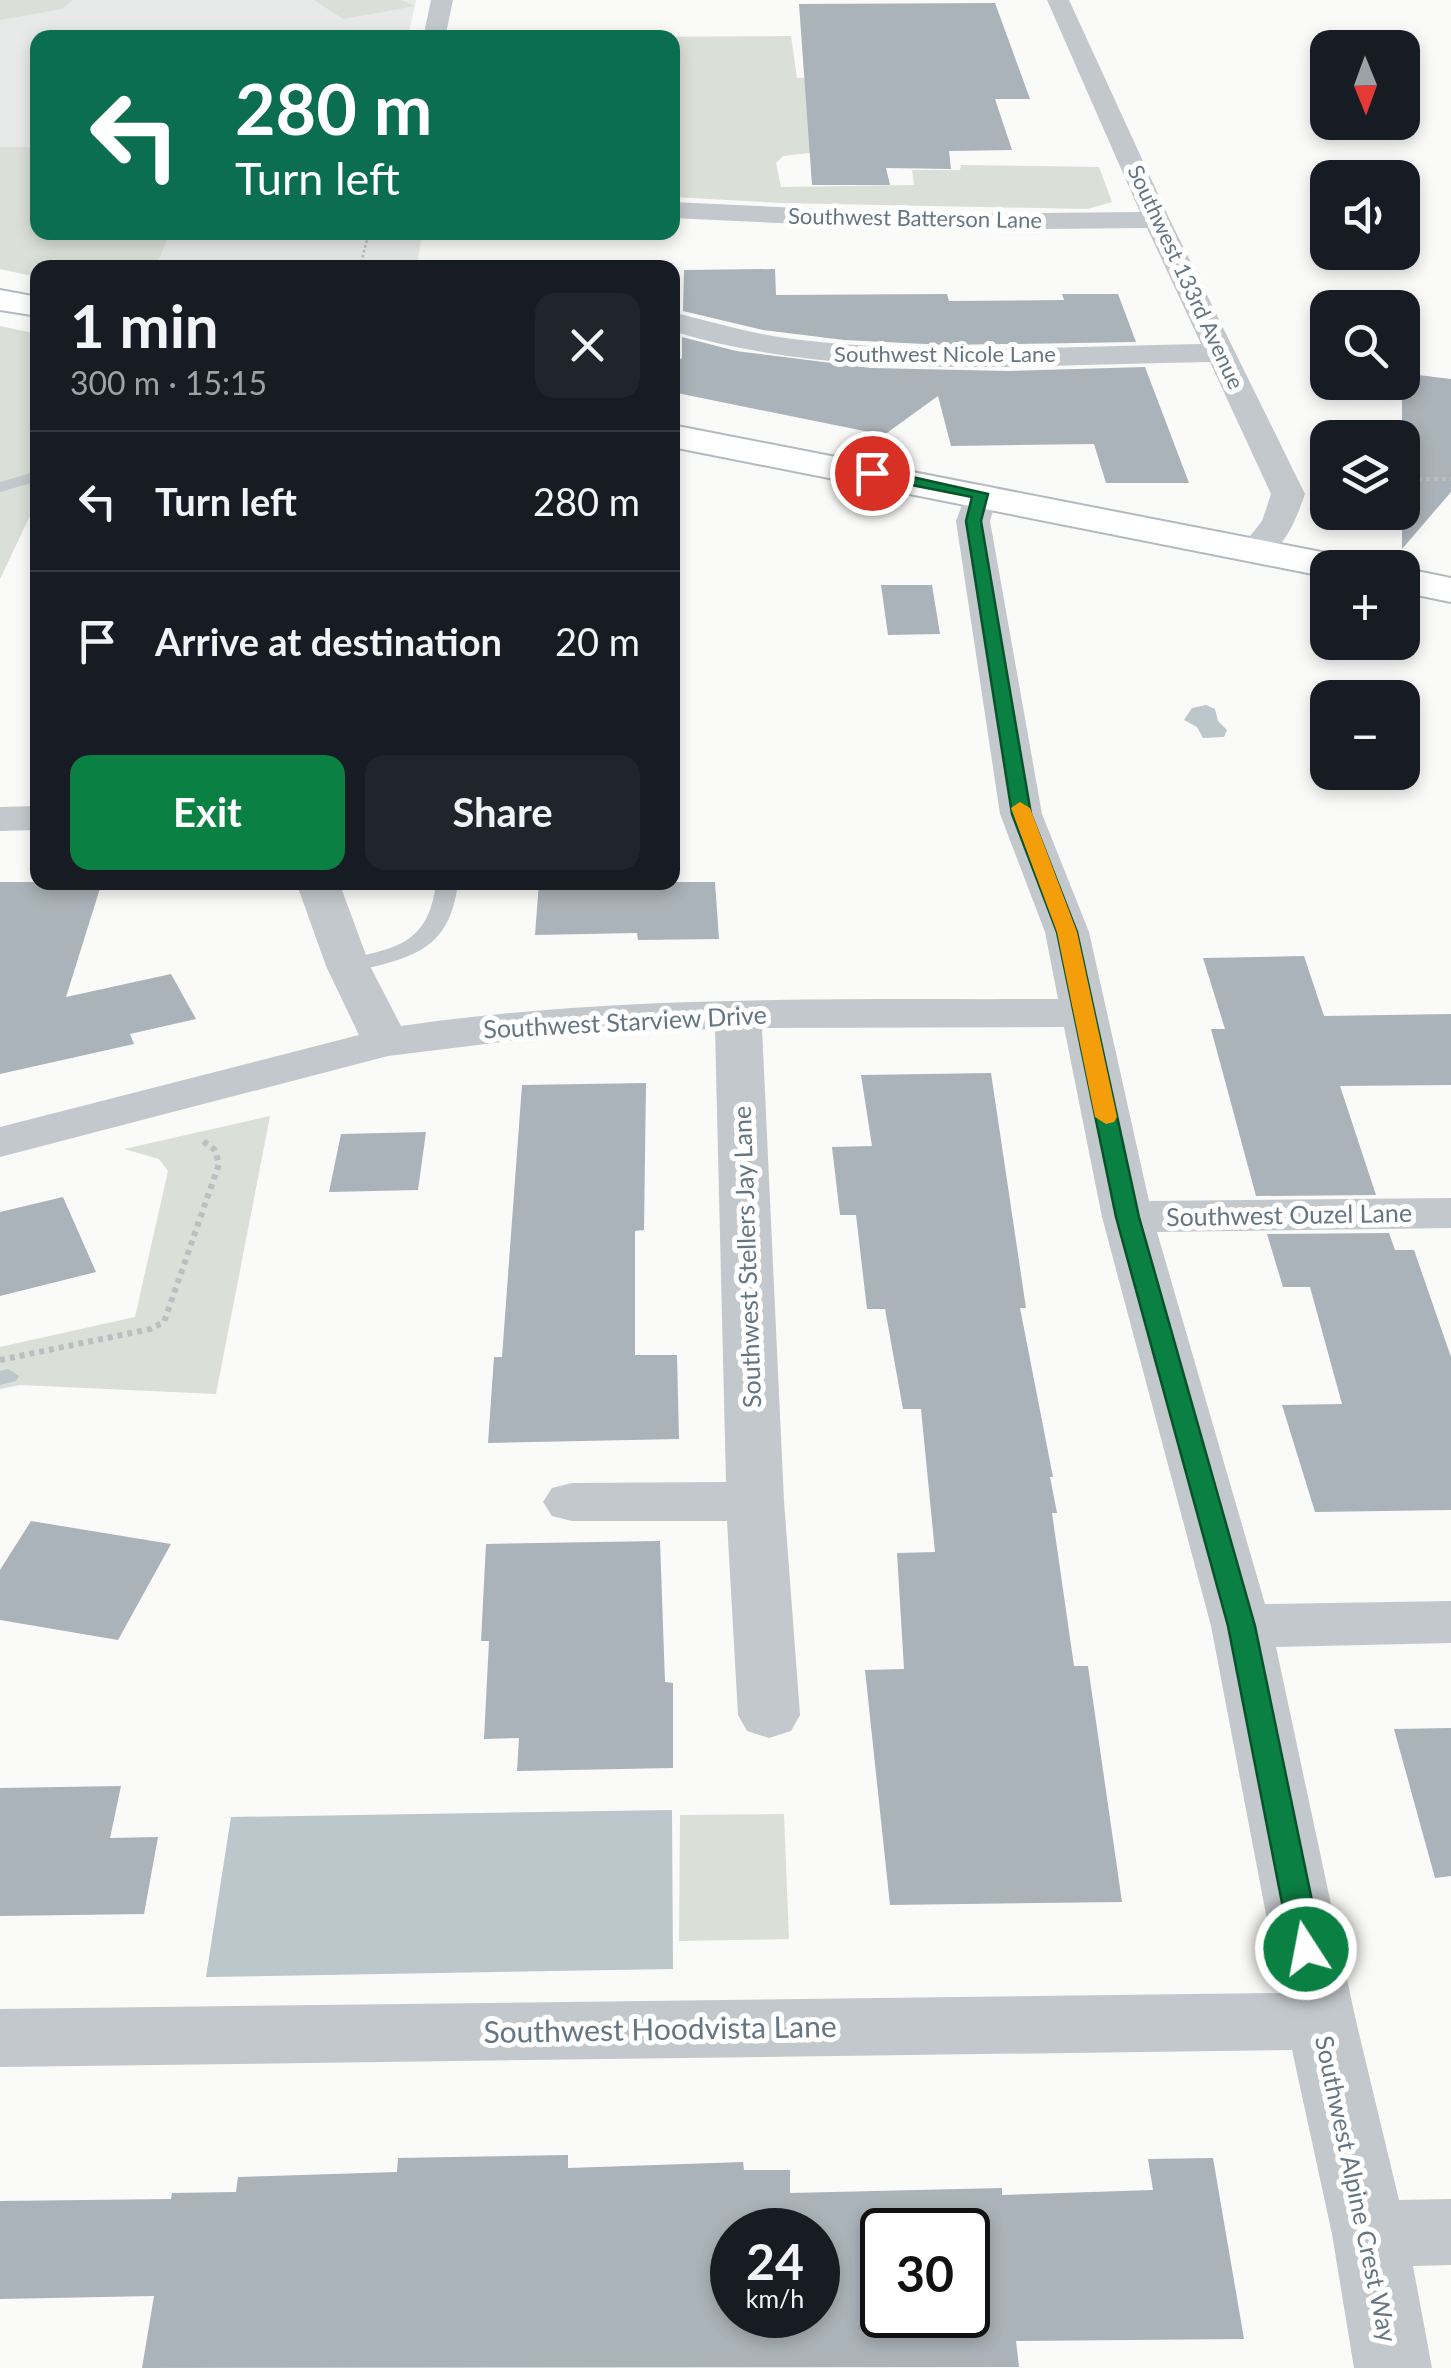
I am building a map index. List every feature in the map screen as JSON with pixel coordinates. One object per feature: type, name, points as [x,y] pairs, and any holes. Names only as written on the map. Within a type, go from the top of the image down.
[{"type":"main road","points":[[0,300],[30,306]]},
{"type":"main road","points":[[680,438],[1310,561]]},
{"type":"main road","points":[[1420,584],[1451,590]]},
{"type":"street","points":[[436,30],[442,0]]},
{"type":"street","name":"Southwest 133rd Avenue","points":[[1058,0],[1157,220],[1288,494],[1278,523],[1257,550]]},
{"type":"street","name":"Southwest Batterson Lane","points":[[680,210],[927,222],[1157,220]]},
{"type":"street","name":"Southwest Nicole Lane","points":[[680,324],[707,334],[768,346],[842,354],[1222,353]]},
{"type":"street","name":"Southwest Alpine Crest Way","points":[[981,494],[974,521],[1021,814],[1067,932],[1128,1217],[1242,1626],[1321,2021],[1370,2234],[1393,2368]]},
{"type":"street","points":[[0,818],[30,818]]},
{"type":"street","points":[[320,890],[348,966],[386,1042]]},
{"type":"street","name":"Southwest Starview Drive","points":[[0,1142],[386,1042],[567,1020],[738,1014],[1084,1013]]},
{"type":"street","name":"Southwest Stellers Jay Lane","points":[[738,1014],[756,1501],[769,1715]]},
{"type":"street","name":"Southwest Ouzel Lane","points":[[1128,1217],[1451,1213]]},
{"type":"street","points":[[572,1502],[756,1501]]},
{"type":"street","points":[[1242,1626],[1451,1622]]},
{"type":"street","name":"Southwest Hoodvista Lane","points":[[0,2038],[1321,2021]]},
{"type":"street","points":[[1370,2234],[1451,2232]]},
{"type":"lane","points":[[0,486],[30,478]]},
{"type":"lane","points":[[348,966],[412,949],[430,936],[442,918],[447,890]]},
{"type":"path","points":[[1420,479],[1451,478]]},
{"type":"path","points":[[0,1360],[150,1329],[164,1322],[219,1164],[215,1150],[156,1102]]},
{"type":"shaded area","points":[[0,0],[416,0],[410,30],[30,30],[30,147],[0,147]]},
{"type":"shaded area","points":[[0,0],[73,0],[62,9],[0,20]]},
{"type":"shaded area","points":[[314,0],[401,0],[415,6],[343,19]]},
{"type":"shaded area","points":[[791,36],[797,78],[881,77],[819,152],[783,156],[776,163],[781,187],[914,185],[912,170],[960,170],[961,165],[1099,167],[1112,202],[1087,209],[680,197],[680,37]]},
{"type":"shaded area","points":[[0,147],[30,147],[30,240],[167,240],[159,260],[30,260],[30,275],[0,269]]},
{"type":"shaded area","points":[[167,240],[421,240],[418,260],[159,260]]},
{"type":"shaded area","points":[[0,326],[30,332],[30,516],[0,579]]},
{"type":"shaded area","points":[[1206,705],[1215,709],[1218,721],[1227,730],[1224,737],[1203,738],[1197,727],[1184,720],[1192,708]]},
{"type":"shaded area","points":[[270,1116],[216,1394],[20,1385],[0,1389],[0,1347],[135,1317],[168,1171],[159,1159],[124,1149]]},
{"type":"shaded area","points":[[672,1810],[673,1969],[206,1977],[231,1817]]},
{"type":"shaded area","points":[[784,1814],[789,1939],[679,1941],[680,1815]]},
{"type":"building","points":[[995,3],[1030,99],[995,99],[1012,150],[949,151],[951,169],[886,168],[890,185],[812,185],[799,4]]},
{"type":"building","points":[[775,269],[776,295],[947,294],[949,301],[1064,300],[1062,294],[1118,294],[1136,342],[945,345],[844,340],[763,330],[683,311],[684,270]]},
{"type":"building","points":[[682,337],[736,351],[871,368],[1008,371],[1145,367],[1189,483],[1106,483],[1094,444],[951,446],[938,396],[884,435],[680,394]]},
{"type":"building","points":[[1420,375],[1451,379],[1451,492],[1420,528],[1420,420],[1402,420],[1402,400],[1420,400]]},
{"type":"building","points":[[1402,530],[1418,530],[1402,549]]},
{"type":"building","points":[[881,585],[932,585],[940,634],[888,635]]},
{"type":"building","points":[[0,882],[30,882],[30,890],[99,890],[66,997],[171,974],[196,1019],[130,1034],[134,1044],[0,1074]]},
{"type":"building","points":[[680,882],[715,882],[719,939],[638,940],[637,933],[535,935],[538,890],[680,890]]},
{"type":"building","points":[[1304,956],[1324,1016],[1451,1014],[1451,1085],[1340,1086],[1376,1195],[1256,1196],[1211,1029],[1225,1029],[1203,958]]},
{"type":"building","points":[[991,1073],[1026,1308],[1020,1308],[1053,1477],[1057,1513],[1052,1513],[1074,1666],[1088,1666],[1122,1902],[890,1905],[865,1670],[904,1669],[897,1553],[935,1552],[921,1409],[903,1409],[885,1309],[867,1309],[856,1215],[840,1215],[832,1147],[872,1146],[861,1075]]},
{"type":"building","points":[[646,1083],[644,1230],[635,1231],[635,1355],[677,1355],[679,1439],[488,1443],[494,1357],[502,1357],[522,1085]]},
{"type":"building","points":[[426,1132],[418,1190],[329,1192],[341,1134]]},
{"type":"building","points":[[63,1197],[96,1272],[0,1296],[0,1212]]},
{"type":"building","points":[[1389,1233],[1395,1250],[1414,1250],[1451,1357],[1451,1510],[1315,1512],[1282,1405],[1342,1404],[1310,1287],[1283,1287],[1267,1234]]},
{"type":"building","points":[[31,1521],[171,1544],[118,1640],[0,1620],[0,1570]]},
{"type":"building","points":[[660,1541],[665,1682],[673,1683],[673,1768],[517,1771],[519,1738],[484,1739],[489,1641],[481,1641],[486,1544]]},
{"type":"building","points":[[1451,1728],[1451,1876],[1435,1878],[1394,1729]]},
{"type":"building","points":[[121,1786],[110,1838],[158,1837],[144,1914],[0,1916],[0,1788]]},
{"type":"building","points":[[568,2155],[568,2168],[743,2162],[744,2170],[790,2170],[790,2193],[1002,2188],[1002,2195],[1153,2190],[1148,2159],[1213,2158],[1244,2339],[1016,2341],[1019,2367],[142,2368],[154,2296],[0,2299],[0,2201],[171,2199],[172,2193],[236,2192],[238,2177],[397,2172],[398,2158]]},
{"type":"waterway","points":[[0,1378],[8,1376]]},
{"type":"slow traffic","points":[[1020,808],[1067,932],[1106,1117]]},
{"type":"route","points":[[872,473],[981,494],[974,521],[1021,814],[1067,932],[1128,1217],[1242,1626],[1306,1949]]}]
